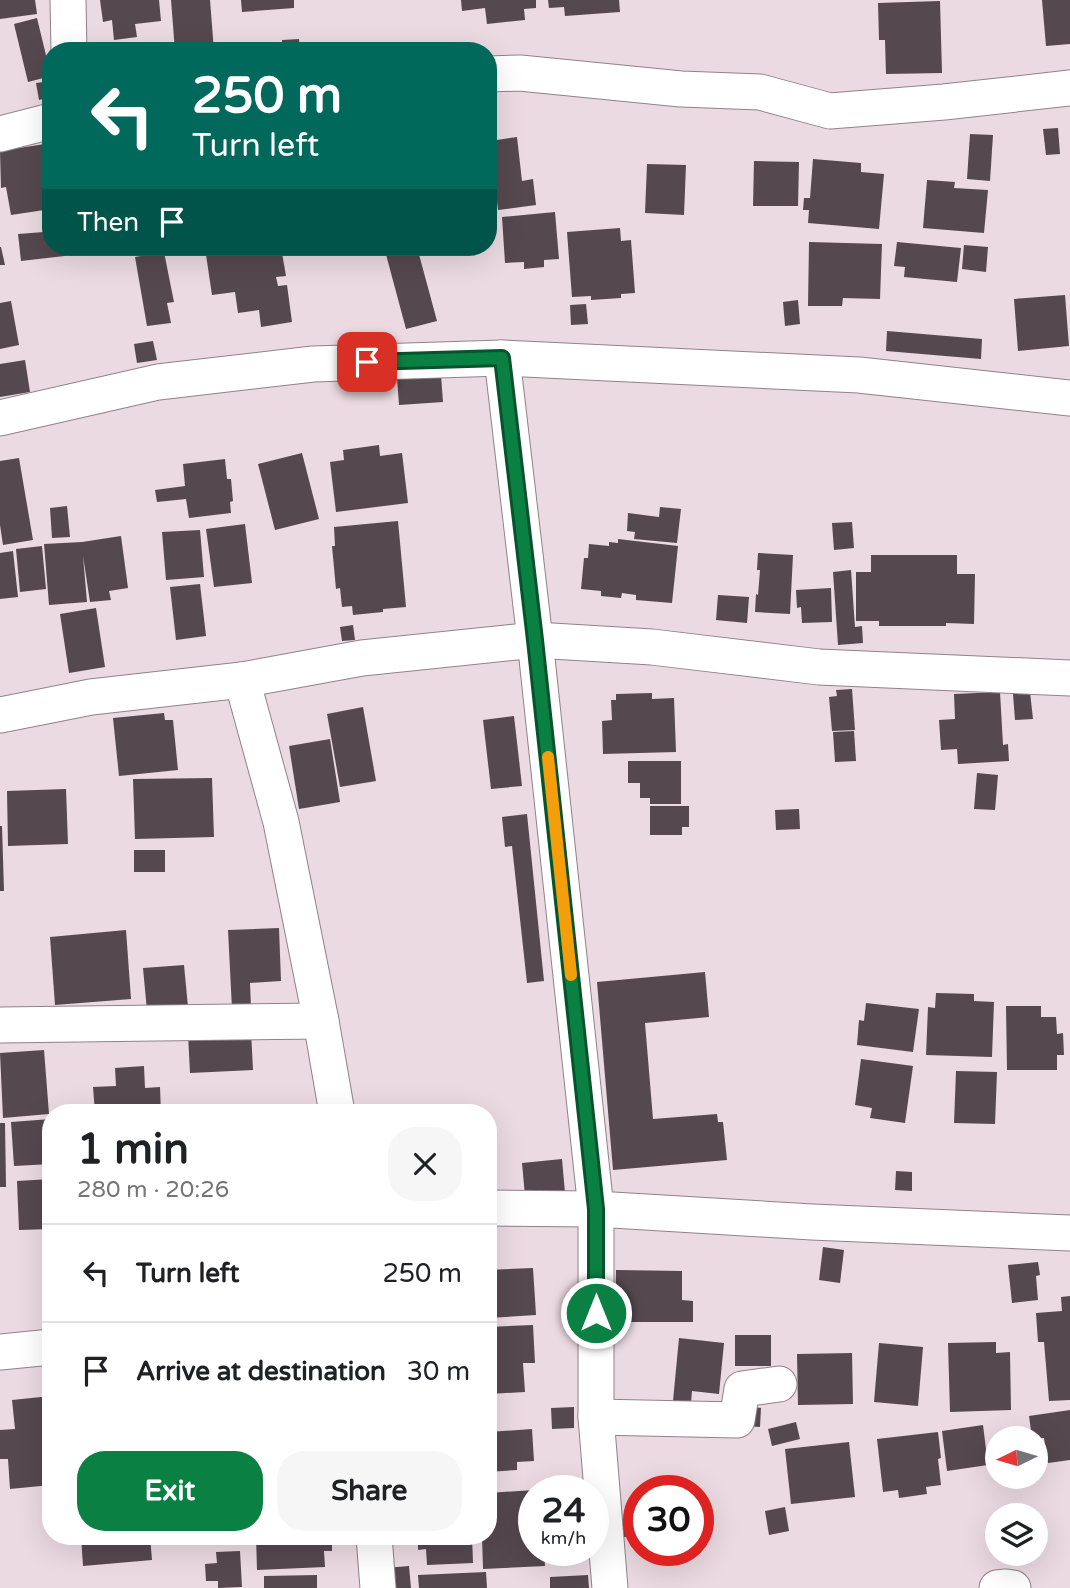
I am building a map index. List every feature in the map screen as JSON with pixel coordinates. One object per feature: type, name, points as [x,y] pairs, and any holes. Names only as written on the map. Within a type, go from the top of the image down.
[{"type":"street","points":[[68,0],[69,42]]},
{"type":"street","points":[[497,74],[520,73],[681,89],[760,92],[830,111],[1070,88]]},
{"type":"street","points":[[0,134],[42,123]]},
{"type":"street","points":[[0,418],[158,382],[222,374],[313,364],[502,358],[859,375],[1070,398]]},
{"type":"street","points":[[502,358],[596,1209],[596,1417],[610,1588]]},
{"type":"street","points":[[0,715],[91,697],[242,680],[362,658],[535,640],[652,647],[819,667],[1070,678]]},
{"type":"street","points":[[242,680],[281,822],[335,1104]]},
{"type":"street","points":[[0,1025],[321,1021]]},
{"type":"street","points":[[497,1208],[596,1209],[1070,1233]]},
{"type":"street","points":[[0,1352],[42,1348]]},
{"type":"street","points":[[596,1417],[737,1420],[742,1389],[779,1384]]},
{"type":"street","points":[[375,1545],[378,1588]]},
{"type":"street","points":[[996,1588],[1013,1588]]},
{"type":"building","points":[[0,0],[35,0],[37,14],[0,19]]},
{"type":"building","points":[[100,0],[159,0],[161,21],[135,24],[137,37],[114,40],[112,20],[103,22]]},
{"type":"building","points":[[171,0],[210,0],[213,42],[174,42]]},
{"type":"building","points":[[241,0],[294,0],[294,8],[242,12]]},
{"type":"building","points":[[461,0],[536,0],[536,8],[524,9],[525,20],[487,24],[485,8],[462,11]]},
{"type":"building","points":[[548,0],[619,0],[620,12],[565,16],[564,7],[549,8]]},
{"type":"building","points":[[1042,0],[1070,0],[1070,44],[1046,46]]},
{"type":"building","points":[[940,1],[942,73],[886,74],[885,40],[879,40],[878,3]]},
{"type":"building","points":[[37,18],[43,42],[42,78],[28,82],[14,24]]},
{"type":"building","points":[[299,39],[299,42],[282,42]]},
{"type":"building","points":[[42,82],[42,99],[39,100],[36,83]]},
{"type":"building","points":[[1058,128],[1060,154],[1046,155],[1043,129]]},
{"type":"building","points":[[970,134],[993,135],[990,181],[967,179]]},
{"type":"building","points":[[517,137],[522,181],[533,179],[536,205],[498,210],[497,140]]},
{"type":"building","points":[[42,144],[42,210],[11,215],[6,187],[1,188],[0,151]]},
{"type":"building","points":[[813,159],[861,163],[861,172],[884,174],[879,229],[808,223],[809,210],[803,210],[804,198],[810,198]]},
{"type":"building","points":[[754,161],[799,162],[798,206],[753,206]]},
{"type":"building","points":[[647,164],[686,165],[684,215],[645,213]]},
{"type":"building","points":[[927,180],[955,182],[954,188],[988,190],[984,233],[923,228]]},
{"type":"building","points":[[555,212],[559,259],[544,260],[544,267],[524,269],[524,262],[505,263],[502,217]]},
{"type":"building","points":[[620,228],[621,241],[631,240],[635,293],[621,294],[621,298],[591,300],[591,296],[572,297],[567,232]]},
{"type":"building","points":[[42,232],[42,256],[64,256],[21,261],[18,234]]},
{"type":"building","points":[[809,242],[882,244],[880,299],[843,298],[842,306],[808,306]]},
{"type":"building","points":[[897,242],[961,248],[957,282],[904,277],[905,267],[894,266]]},
{"type":"building","points":[[964,245],[988,247],[986,272],[962,269]]},
{"type":"building","points":[[1,247],[5,265],[0,265]]},
{"type":"building","points":[[165,256],[174,302],[167,303],[171,323],[147,326],[135,257]]},
{"type":"building","points":[[206,256],[283,256],[286,276],[276,277],[278,286],[287,285],[292,322],[261,327],[259,310],[238,313],[235,292],[212,295]]},
{"type":"building","points":[[386,256],[419,256],[437,321],[406,329]]},
{"type":"building","points":[[1065,295],[1069,346],[1018,351],[1014,299]]},
{"type":"building","points":[[798,300],[800,324],[785,326],[783,302]]},
{"type":"building","points":[[11,301],[19,345],[0,349],[0,303]]},
{"type":"building","points":[[586,304],[588,324],[571,325],[570,305]]},
{"type":"building","points":[[887,331],[982,339],[981,359],[886,351]]},
{"type":"building","points":[[153,341],[157,360],[137,363],[134,344]]},
{"type":"building","points":[[25,360],[30,392],[0,397],[0,364]]},
{"type":"building","points":[[441,375],[443,402],[399,405],[397,378]]},
{"type":"building","points":[[379,445],[380,456],[402,453],[408,503],[336,512],[330,462],[344,460],[343,450]]},
{"type":"building","points":[[302,453],[319,519],[275,530],[258,464]]},
{"type":"building","points":[[19,458],[33,540],[3,545],[0,525],[0,461]]},
{"type":"building","points":[[225,459],[227,479],[231,479],[231,513],[189,518],[186,499],[157,502],[155,490],[185,486],[183,464]]},
{"type":"building","points":[[67,506],[70,537],[52,538],[50,508]]},
{"type":"building","points":[[660,507],[681,509],[677,543],[634,539],[635,532],[627,531],[628,513],[659,517]]},
{"type":"building","points":[[398,521],[406,607],[353,615],[352,606],[342,607],[340,588],[336,589],[332,546],[335,546],[334,527]]},
{"type":"building","points":[[852,522],[854,548],[834,550],[832,523]]},
{"type":"building","points":[[245,524],[252,583],[214,587],[206,529]]},
{"type":"building","points":[[200,530],[204,577],[166,580],[162,532]]},
{"type":"building","points":[[121,536],[128,588],[109,591],[111,600],[90,602],[83,556],[87,602],[49,605],[44,544]]},
{"type":"building","points":[[618,539],[678,546],[672,603],[636,600],[636,595],[622,593],[621,598],[601,596],[601,591],[581,589],[584,558],[588,558],[589,544],[609,546],[609,542],[618,543]]},
{"type":"building","points":[[42,546],[46,589],[20,592],[16,549]]},
{"type":"building","points":[[13,551],[18,597],[0,599],[0,553]]},
{"type":"building","points":[[758,553],[793,555],[790,614],[755,612],[760,570],[757,570]]},
{"type":"building","points":[[871,555],[957,555],[957,574],[975,574],[974,624],[879,626],[879,621],[856,621],[856,572],[871,572]]},
{"type":"building","points":[[851,570],[855,627],[862,626],[863,643],[838,645],[833,572]]},
{"type":"building","points":[[200,584],[206,636],[176,640],[170,587]]},
{"type":"building","points":[[831,588],[832,622],[802,623],[801,607],[797,608],[796,590]]},
{"type":"building","points":[[718,595],[749,597],[747,623],[716,620]]},
{"type":"building","points":[[96,608],[105,667],[69,673],[60,614]]},
{"type":"building","points":[[353,625],[355,640],[342,641],[340,627]]},
{"type":"building","points":[[852,689],[855,730],[832,731],[829,697],[837,696],[836,690]]},
{"type":"building","points":[[1000,692],[1003,745],[1008,744],[1009,761],[958,764],[957,749],[941,750],[939,720],[955,719],[954,694]]},
{"type":"building","points":[[1030,692],[1033,719],[1015,720],[1013,694]]},
{"type":"building","points":[[652,693],[652,699],[674,698],[676,752],[603,754],[602,721],[612,720],[611,700],[616,700],[616,694]]},
{"type":"building","points":[[363,707],[376,781],[340,787],[327,714]]},
{"type":"building","points":[[164,713],[165,720],[173,720],[178,770],[119,776],[113,718]]},
{"type":"building","points":[[514,716],[522,786],[491,789],[483,720]]},
{"type":"building","points":[[854,731],[856,761],[835,762],[833,732]]},
{"type":"building","points":[[330,739],[340,802],[299,809],[289,746]]},
{"type":"building","points":[[628,761],[681,761],[681,804],[650,804],[650,798],[640,798],[640,783],[628,783]]},
{"type":"building","points":[[977,773],[998,775],[995,810],[974,809]]},
{"type":"building","points":[[212,778],[214,837],[135,839],[133,779]]},
{"type":"building","points":[[66,789],[68,844],[8,846],[7,791]]},
{"type":"building","points":[[650,806],[689,806],[689,827],[682,827],[682,835],[650,835]]},
{"type":"building","points":[[799,809],[800,829],[776,830],[775,810]]},
{"type":"building","points":[[527,814],[544,981],[527,983],[512,846],[505,847],[502,817]]},
{"type":"building","points":[[2,826],[4,891],[0,891]]},
{"type":"building","points":[[134,850],[165,850],[165,872],[134,872]]},
{"type":"building","points":[[279,928],[281,981],[250,983],[251,1008],[232,1009],[228,930]]},
{"type":"building","points":[[126,930],[131,999],[55,1005],[50,937]]},
{"type":"building","points":[[184,965],[188,1007],[147,1011],[143,968]]},
{"type":"building","points":[[705,972],[709,1017],[645,1023],[653,1119],[717,1114],[718,1122],[723,1122],[727,1160],[613,1170],[597,982]]},
{"type":"building","points":[[936,993],[974,994],[974,1001],[994,1002],[992,1057],[926,1055],[928,1007],[935,1008]]},
{"type":"building","points":[[866,1003],[919,1009],[913,1052],[857,1045],[859,1020],[864,1021]]},
{"type":"building","points":[[1006,1006],[1041,1006],[1041,1017],[1056,1017],[1057,1034],[1063,1033],[1064,1055],[1057,1055],[1057,1070],[1007,1070]]},
{"type":"building","points":[[251,1031],[253,1070],[190,1073],[188,1034]]},
{"type":"building","points":[[44,1050],[48,1104],[42,1104],[42,1115],[3,1118],[0,1053]]},
{"type":"building","points":[[861,1059],[913,1066],[905,1123],[870,1118],[872,1108],[855,1105]]},
{"type":"building","points":[[144,1066],[145,1088],[160,1087],[161,1104],[94,1104],[93,1087],[116,1086],[115,1068]]},
{"type":"building","points":[[956,1071],[997,1072],[995,1124],[954,1123]]},
{"type":"building","points":[[42,1120],[42,1164],[14,1166],[11,1122]]},
{"type":"building","points":[[0,1123],[5,1123],[6,1187],[0,1187]]},
{"type":"building","points":[[562,1159],[565,1193],[525,1196],[522,1163]]},
{"type":"building","points":[[896,1171],[912,1172],[912,1191],[895,1190]]},
{"type":"building","points":[[42,1180],[42,1229],[19,1230],[17,1181]]},
{"type":"building","points":[[823,1247],[844,1250],[840,1283],[819,1280]]},
{"type":"building","points":[[1038,1262],[1038,1300],[1012,1303],[1008,1265]]},
{"type":"building","points":[[533,1268],[536,1315],[497,1317],[497,1270]]},
{"type":"building","points":[[616,1270],[682,1271],[682,1300],[693,1301],[693,1322],[615,1322]]},
{"type":"building","points":[[1070,1296],[1070,1400],[1049,1401],[1044,1342],[1038,1342],[1036,1313],[1062,1311],[1061,1297]]},
{"type":"building","points":[[533,1325],[535,1363],[523,1363],[525,1392],[497,1394],[497,1327]]},
{"type":"building","points":[[735,1335],[771,1335],[771,1366],[735,1366]]},
{"type":"building","points":[[679,1338],[724,1343],[719,1394],[692,1391],[691,1403],[673,1401]]},
{"type":"building","points":[[996,1342],[996,1353],[1010,1352],[1011,1410],[950,1412],[948,1343]]},
{"type":"building","points":[[879,1343],[923,1347],[918,1406],[874,1402]]},
{"type":"building","points":[[852,1353],[853,1404],[798,1405],[797,1354]]},
{"type":"building","points":[[42,1397],[42,1486],[10,1489],[8,1459],[0,1459],[0,1430],[15,1429],[12,1400]]},
{"type":"building","points":[[745,1406],[761,1408],[760,1427],[744,1426]]},
{"type":"building","points":[[574,1407],[574,1428],[552,1429],[551,1408]]},
{"type":"building","points":[[1070,1410],[1070,1460],[1048,1463],[1048,1426],[1030,1426],[1029,1416]]},
{"type":"building","points":[[796,1422],[800,1439],[772,1446],[768,1429]]},
{"type":"building","points":[[983,1425],[985,1465],[947,1471],[942,1431]]},
{"type":"building","points":[[532,1429],[534,1461],[517,1462],[517,1470],[497,1471],[497,1431]]},
{"type":"building","points":[[938,1432],[941,1485],[926,1487],[927,1494],[899,1498],[898,1490],[883,1492],[877,1439]]},
{"type":"building","points":[[849,1442],[855,1497],[791,1504],[785,1449]]},
{"type":"building","points":[[518,1491],[518,1566],[545,1566],[483,1569],[482,1545],[497,1545],[497,1492]]},
{"type":"building","points":[[785,1507],[789,1531],[769,1535],[765,1511]]},
{"type":"building","points":[[619,1521],[623,1521],[623,1537],[619,1537]]},
{"type":"building","points":[[82,1545],[151,1545],[152,1560],[83,1566]]},
{"type":"building","points":[[256,1545],[332,1545],[332,1551],[324,1551],[325,1567],[257,1570]]},
{"type":"building","points":[[418,1545],[472,1545],[473,1563],[427,1565],[426,1549],[418,1550]]},
{"type":"building","points":[[240,1551],[242,1587],[218,1588],[218,1581],[206,1581],[205,1564],[217,1563],[216,1552]]},
{"type":"building","points":[[409,1566],[411,1588],[386,1588],[385,1568]]},
{"type":"building","points":[[486,1572],[487,1588],[419,1588],[418,1575]]},
{"type":"building","points":[[317,1575],[317,1588],[264,1588],[264,1576]]},
{"type":"building","points":[[588,1575],[589,1588],[550,1588],[550,1577]]},
{"type":"slow traffic","points":[[548,757],[571,975]]},
{"type":"route","points":[[367,362],[502,358],[596,1209],[596,1313]]}]
